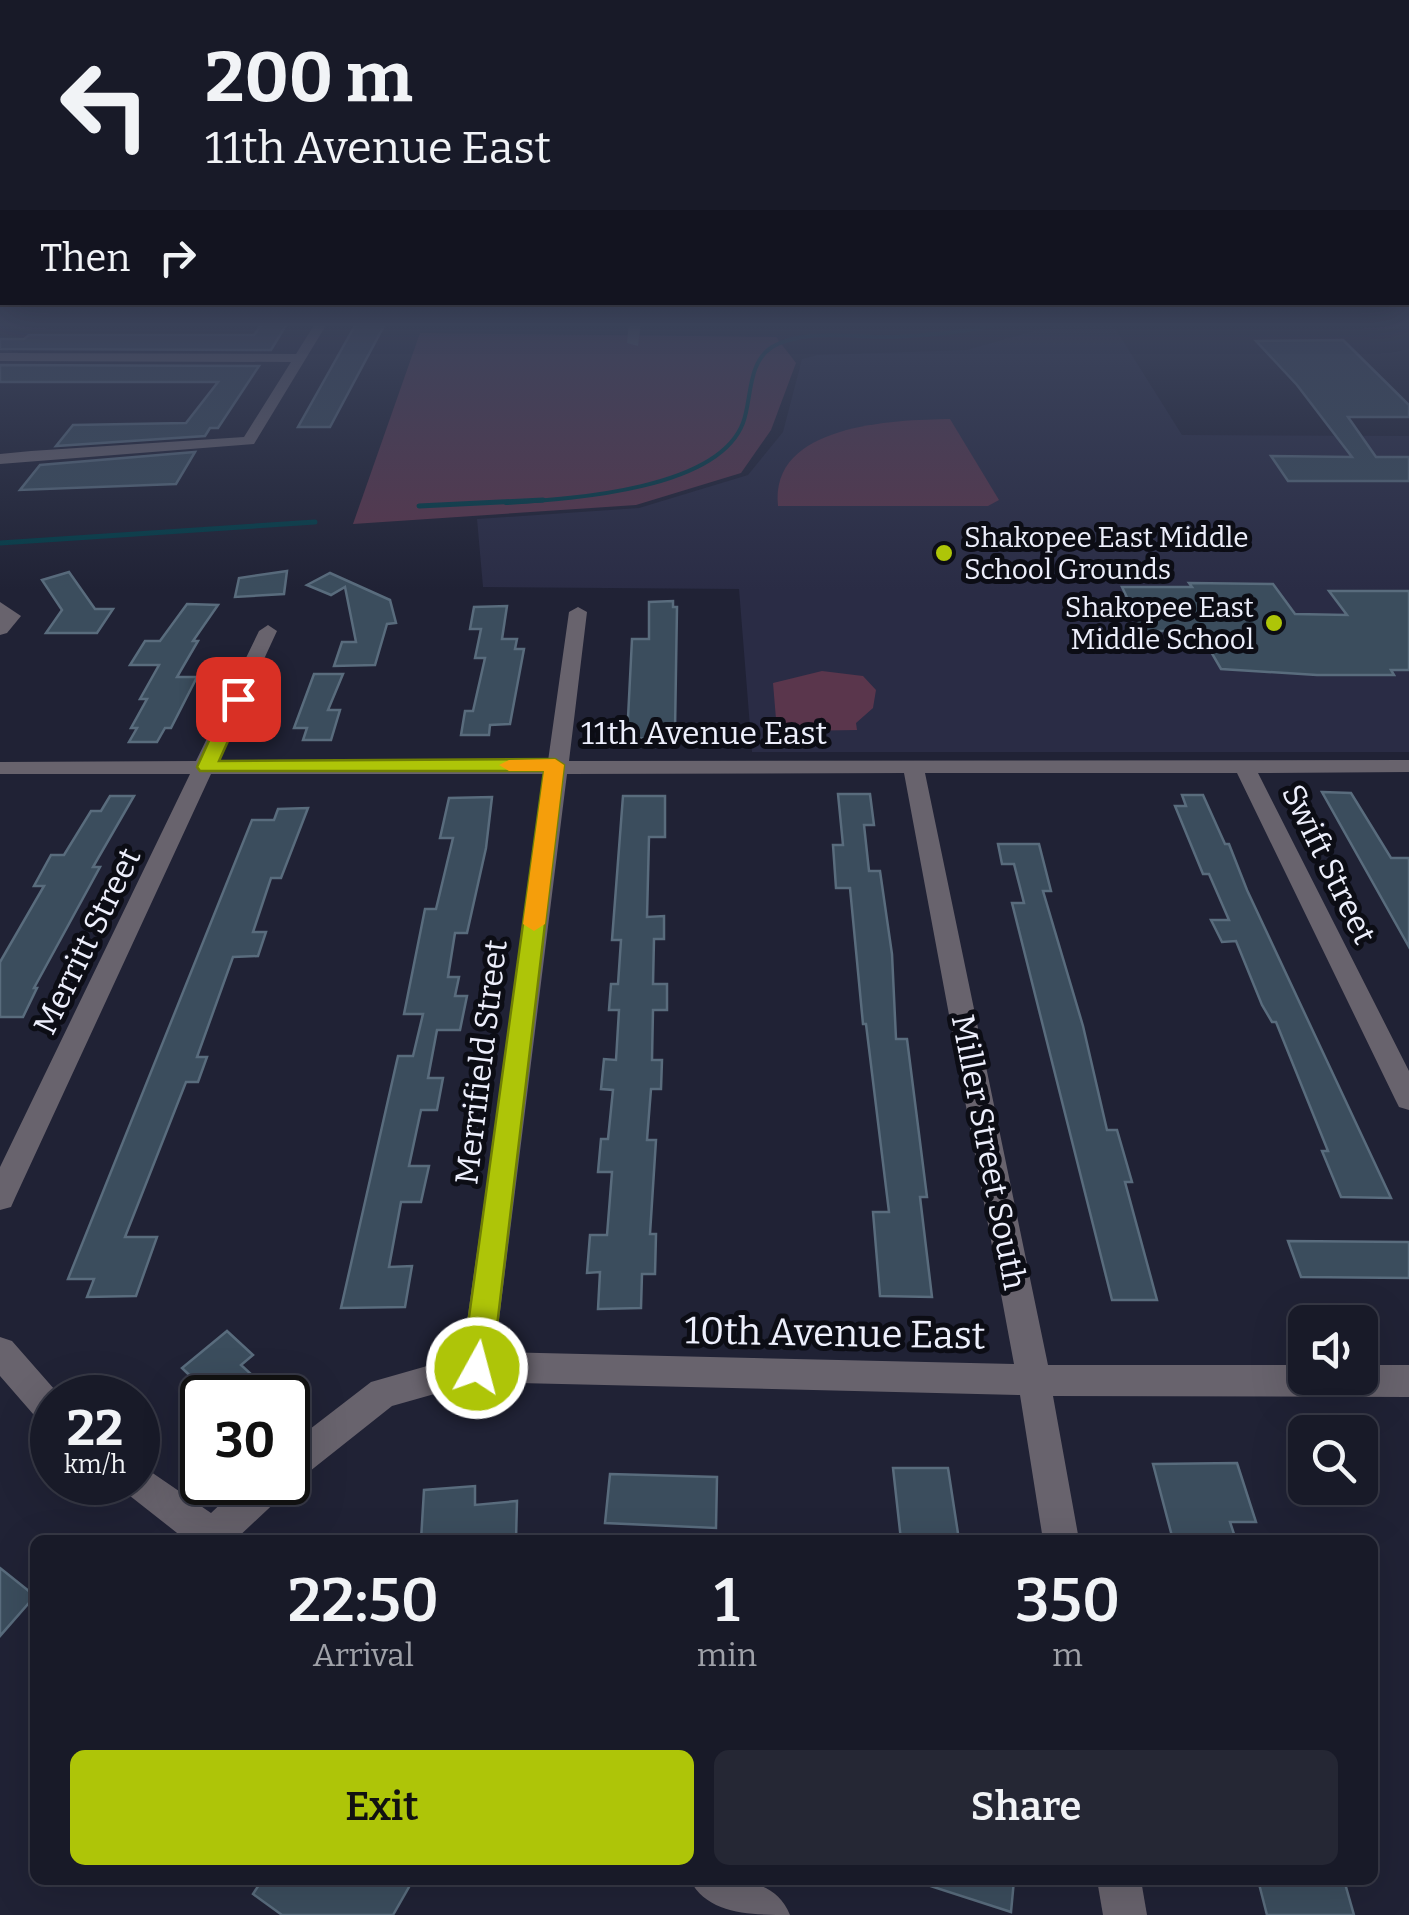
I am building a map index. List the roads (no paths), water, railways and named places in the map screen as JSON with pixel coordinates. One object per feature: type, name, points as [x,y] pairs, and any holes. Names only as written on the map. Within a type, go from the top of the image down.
[{"type":"street","points":[[0,459],[35,454],[208,448],[248,441],[266,411]]},
{"type":"street","points":[[0,607],[12,616],[0,629]]},
{"type":"street","name":"Merrifield Street","points":[[477,1368],[578,612]]},
{"type":"street","name":"Merritt Street","points":[[0,1198],[268,631]]},
{"type":"street","name":"Miller Street South","points":[[913,765],[1034,1380],[1060,1535]]},
{"type":"street","name":"Swift Street","points":[[1244,766],[1409,1099]]},
{"type":"street","name":"11th Avenue East","points":[[0,768],[1409,766]]},
{"type":"street","points":[[0,1352],[30,1387]]},
{"type":"street","name":"10th Avenue East","points":[[310,1450],[383,1393],[477,1368],[1034,1380],[1409,1381]]},
{"type":"street","points":[[160,1497],[210,1535]]},
{"type":"street","points":[[217,1535],[248,1505]]},
{"type":"street","points":[[720,1885],[768,1915]]},
{"type":"street","points":[[1120,1885],[1125,1915]]},
{"type":"waterway","points":[[539,500],[638,487],[704,464],[728,446],[746,411]]},
{"type":"waterway","points":[[419,506],[539,500]]},
{"type":"waterway","points":[[506,503],[539,500]]},
{"type":"waterway","points":[[0,543],[315,522]]},
{"type":"place","name":"Shakopee East Middle School Grounds","points":[[944,553]]},
{"type":"place","name":"Shakopee East Middle School","points":[[1274,623]]}]
